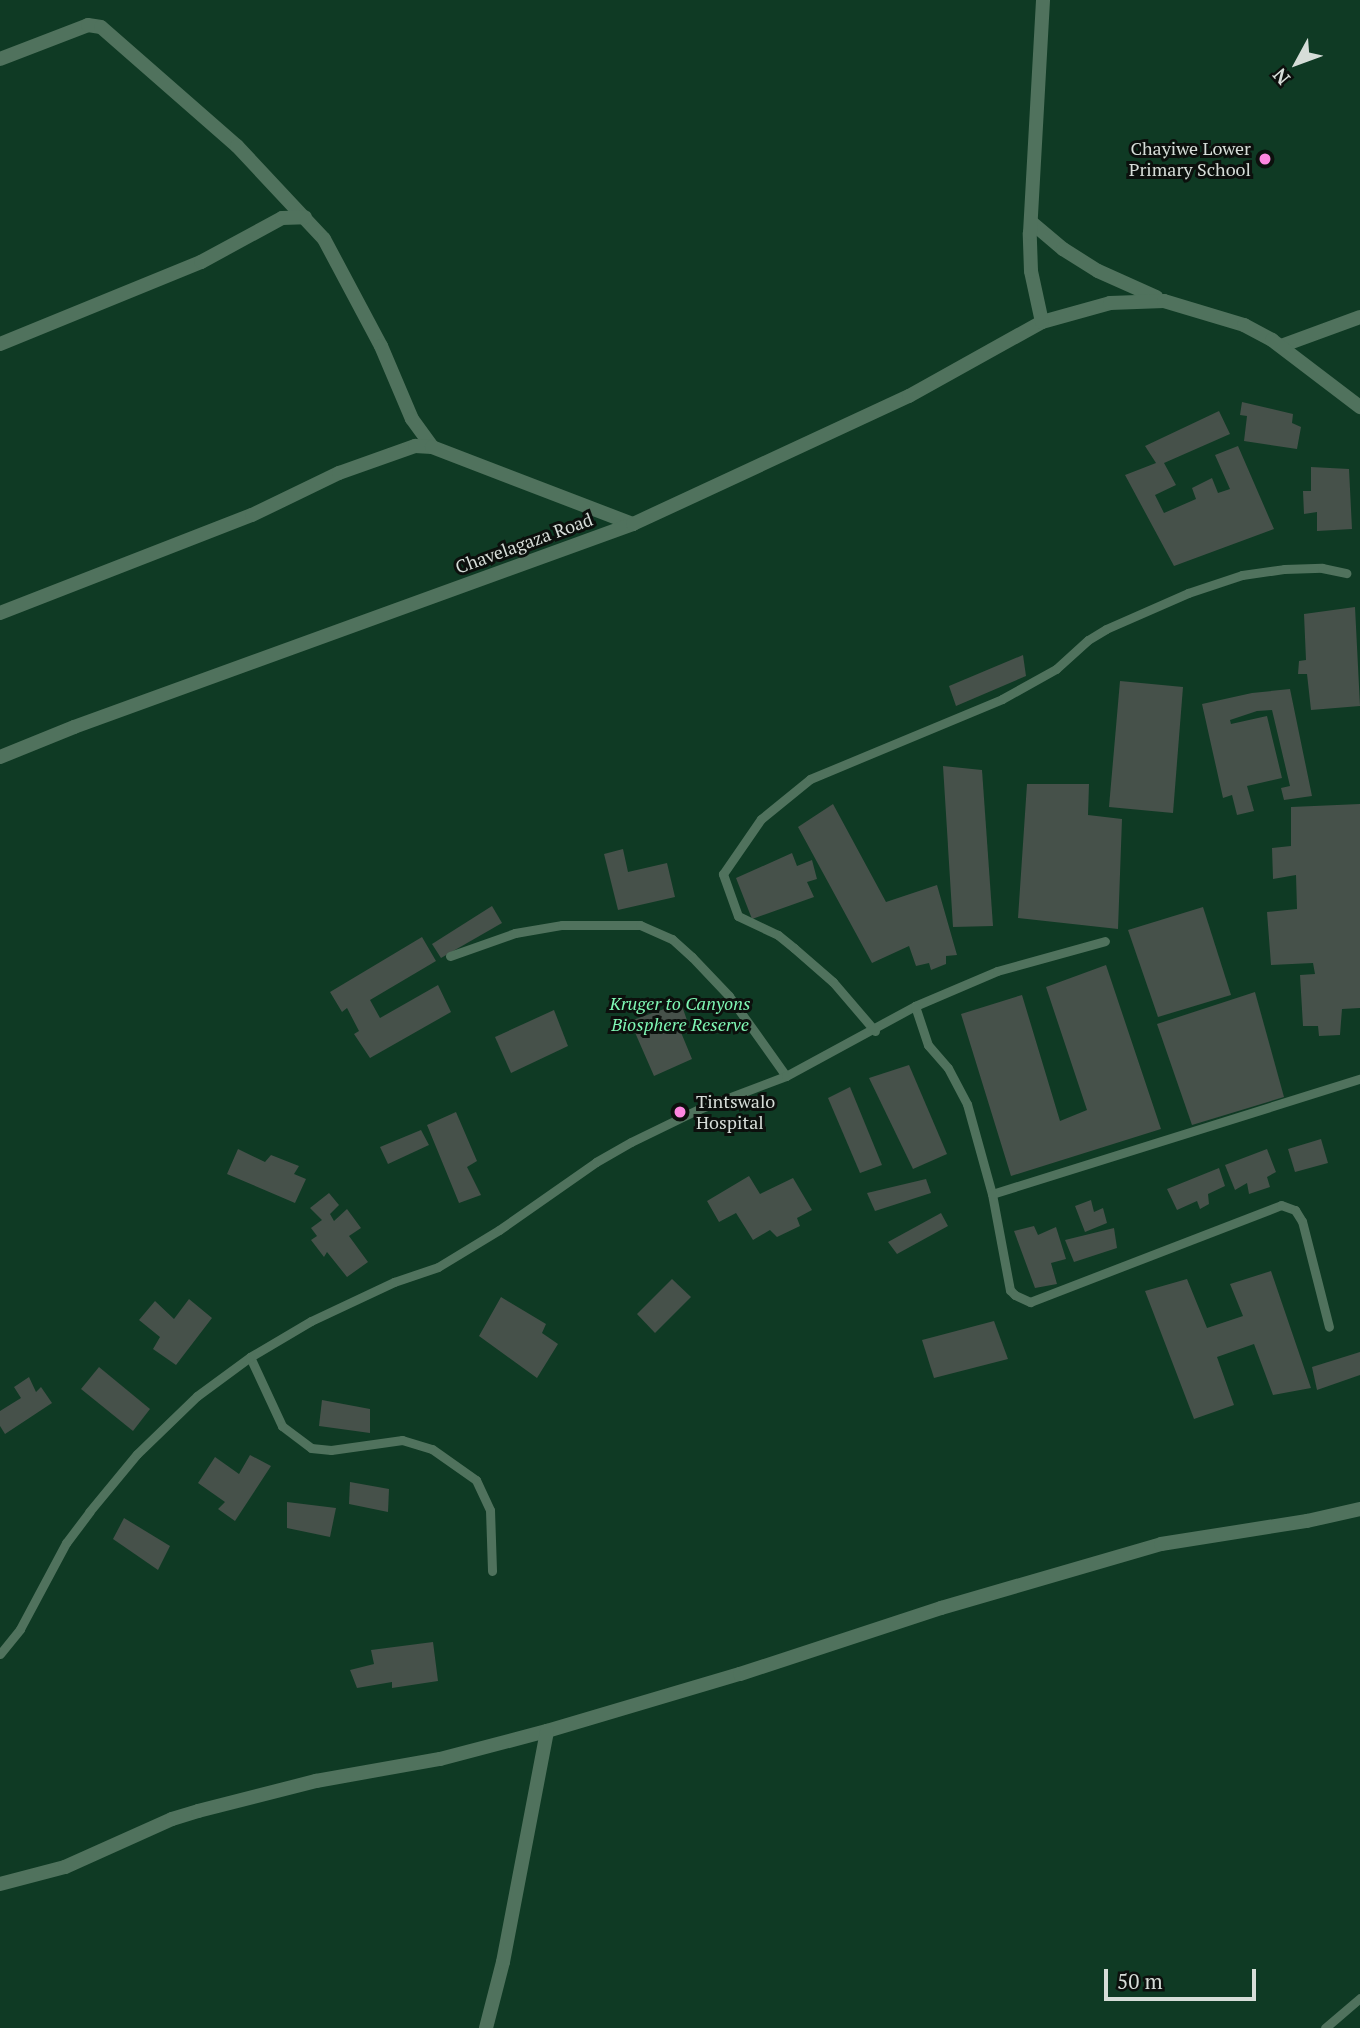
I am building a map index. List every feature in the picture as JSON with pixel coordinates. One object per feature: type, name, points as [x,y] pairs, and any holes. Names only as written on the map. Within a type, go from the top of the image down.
[{"type":"street","points":[[1042,322],[1031,271],[1031,222],[1043,0]]},
{"type":"street","points":[[0,59],[88,25],[102,27],[237,146],[324,239],[381,346],[412,419],[432,447]]},
{"type":"street","points":[[0,344],[201,262],[282,218],[305,217]]},
{"type":"street","points":[[1031,222],[1063,250],[1098,271],[1164,301],[1224,316],[1255,330],[1281,346],[1360,407]]},
{"type":"street","name":"Chavelagaza Road","points":[[0,757],[74,727],[633,524],[909,396],[1042,322],[1110,303],[1164,301]]},
{"type":"street","points":[[1281,346],[1360,317]]},
{"type":"street","points":[[0,614],[252,515],[339,474],[399,450],[432,447],[633,524]]},
{"type":"street","points":[[0,1884],[65,1867],[198,1811],[316,1781],[440,1759],[547,1731],[740,1674],[941,1608],[1161,1544],[1307,1521],[1360,1509]]},
{"type":"street","points":[[486,2028],[503,1962],[547,1731]]},
{"type":"lane","points":[[875,1031],[833,982],[794,948],[778,935],[738,916],[723,874],[761,819],[810,779],[1002,699],[1056,669],[1088,640],[1105,629],[1188,593],[1242,575],[1284,569],[1322,568],[1346,573]]},
{"type":"lane","points":[[450,956],[515,933],[562,925],[640,925],[672,939],[692,957],[729,996],[786,1076]]},
{"type":"lane","points":[[0,1654],[20,1629],[66,1543],[89,1512],[138,1454],[197,1396],[250,1357],[311,1321],[394,1282],[438,1267],[499,1230],[596,1162],[631,1142],[699,1109],[786,1076],[841,1044],[875,1031],[915,1006],[997,971],[1105,941]]},
{"type":"lane","points":[[915,1006],[928,1045],[948,1068],[967,1104],[992,1194],[1010,1290],[1020,1299],[1030,1301],[1281,1205],[1289,1207],[1302,1221],[1329,1327]]},
{"type":"lane","points":[[992,1194],[1360,1079]]},
{"type":"lane","points":[[250,1357],[282,1426],[311,1448],[331,1450],[402,1440],[432,1449],[476,1480],[490,1510],[492,1571]]},
{"type":"lane","points":[[1325,2028],[1360,1998]]},
{"type":"green space","name":"Kruger to Canyons Biosphere Reserve","points":[[0,0],[1360,0],[1360,2028],[0,2028]]},
{"type":"building","points":[[1242,402],[1293,414],[1292,423],[1301,427],[1297,449],[1244,441],[1247,416],[1240,415]]},
{"type":"building","points":[[1219,411],[1230,434],[1164,463],[1176,485],[1155,495],[1164,513],[1196,499],[1192,488],[1212,478],[1218,493],[1230,489],[1215,455],[1238,446],[1274,529],[1174,566],[1125,475],[1156,463],[1145,446]]},
{"type":"building","points":[[1311,467],[1349,469],[1352,529],[1317,531],[1317,512],[1304,514],[1303,491],[1311,491]]},
{"type":"building","points":[[1355,607],[1360,706],[1311,710],[1307,674],[1298,674],[1299,661],[1306,660],[1304,614]]},
{"type":"building","points":[[1023,655],[1026,676],[956,706],[949,686]]},
{"type":"building","points":[[1120,681],[1183,687],[1173,813],[1109,807]]},
{"type":"building","points":[[1290,689],[1312,796],[1284,800],[1281,788],[1290,786],[1272,710],[1257,711],[1230,720],[1231,724],[1267,716],[1282,778],[1247,786],[1254,811],[1237,815],[1232,795],[1223,798],[1202,704],[1252,693]]},
{"type":"building","points":[[943,766],[982,770],[993,926],[953,927]]},
{"type":"building","points":[[1027,784],[1089,784],[1088,815],[1122,819],[1118,929],[1018,918]]},
{"type":"building","points":[[833,804],[886,902],[937,885],[957,955],[946,956],[946,964],[931,970],[929,963],[916,966],[909,946],[872,963],[798,827]]},
{"type":"building","points":[[1360,804],[1360,1008],[1342,1009],[1340,1035],[1319,1036],[1318,1026],[1303,1026],[1300,975],[1315,974],[1313,963],[1271,965],[1267,912],[1297,909],[1296,875],[1273,879],[1272,848],[1291,846],[1291,807]]},
{"type":"building","points":[[623,849],[628,872],[667,863],[675,897],[618,910],[604,854]]},
{"type":"building","points":[[792,853],[797,866],[812,860],[817,879],[807,882],[814,897],[752,919],[736,878]]},
{"type":"building","points":[[492,906],[502,923],[441,958],[432,944]]},
{"type":"building","points":[[1203,907],[1231,995],[1158,1017],[1128,930]]},
{"type":"building","points":[[422,937],[436,961],[370,1000],[380,1018],[438,985],[451,1012],[370,1058],[354,1034],[359,1031],[347,1008],[342,1012],[330,992]]},
{"type":"building","points":[[1106,965],[1161,1129],[1011,1176],[961,1014],[1022,995],[1060,1121],[1087,1110],[1046,987]]},
{"type":"building","points":[[1255,992],[1284,1097],[1192,1125],[1157,1024]]},
{"type":"building","points":[[681,1003],[689,1026],[680,1030],[692,1059],[654,1076],[630,1021]]},
{"type":"building","points":[[554,1010],[568,1046],[511,1073],[495,1037]]},
{"type":"building","points":[[909,1065],[947,1154],[913,1169],[869,1078]]},
{"type":"building","points":[[850,1087],[882,1165],[860,1173],[828,1098]]},
{"type":"building","points":[[456,1112],[477,1161],[467,1167],[481,1195],[459,1203],[427,1125]]},
{"type":"building","points":[[421,1130],[429,1145],[388,1164],[380,1147]]},
{"type":"building","points":[[1321,1139],[1328,1163],[1295,1172],[1288,1149]]},
{"type":"building","points":[[238,1149],[265,1162],[271,1155],[299,1166],[294,1174],[306,1179],[295,1203],[227,1174]]},
{"type":"building","points":[[1267,1149],[1276,1172],[1267,1177],[1270,1187],[1249,1194],[1247,1183],[1235,1190],[1225,1165]]},
{"type":"building","points":[[1219,1168],[1225,1186],[1208,1194],[1209,1204],[1200,1209],[1197,1201],[1177,1210],[1167,1189]]},
{"type":"building","points":[[749,1176],[760,1194],[793,1178],[812,1210],[797,1218],[800,1226],[777,1237],[770,1230],[753,1240],[736,1213],[719,1222],[707,1201]]},
{"type":"building","points":[[926,1179],[931,1193],[875,1211],[867,1193]]},
{"type":"building","points":[[329,1193],[339,1205],[330,1214],[334,1221],[347,1209],[361,1228],[349,1236],[368,1262],[347,1277],[327,1252],[324,1257],[311,1240],[317,1236],[311,1228],[322,1220],[310,1208]]},
{"type":"building","points":[[1091,1200],[1094,1212],[1103,1208],[1107,1223],[1085,1232],[1075,1206]]},
{"type":"building","points":[[941,1213],[948,1226],[897,1254],[888,1242]]},
{"type":"building","points":[[1034,1226],[1038,1235],[1056,1227],[1066,1259],[1051,1263],[1057,1284],[1035,1288],[1014,1231]]},
{"type":"building","points":[[1114,1228],[1117,1248],[1074,1262],[1065,1240]]},
{"type":"building","points":[[1271,1271],[1311,1388],[1273,1395],[1254,1344],[1217,1357],[1234,1405],[1194,1419],[1145,1291],[1187,1279],[1207,1328],[1243,1316],[1230,1284]]},
{"type":"building","points":[[672,1279],[691,1297],[655,1333],[637,1314]]},
{"type":"building","points":[[501,1297],[546,1324],[542,1333],[558,1344],[537,1378],[479,1336]]},
{"type":"building","points":[[189,1299],[212,1318],[176,1365],[153,1349],[160,1337],[139,1320],[155,1301],[174,1319]]},
{"type":"building","points":[[994,1321],[1008,1359],[934,1378],[922,1340]]},
{"type":"building","points":[[1360,1352],[1360,1375],[1317,1390],[1312,1367]]},
{"type":"building","points":[[99,1367],[150,1409],[133,1431],[81,1389]]},
{"type":"building","points":[[29,1377],[36,1392],[41,1387],[52,1403],[5,1434],[0,1426],[0,1411],[21,1398],[14,1387]]},
{"type":"building","points":[[322,1400],[370,1409],[370,1433],[319,1426]]},
{"type":"building","points":[[250,1455],[271,1466],[235,1521],[218,1509],[225,1502],[198,1483],[215,1457],[239,1474]]},
{"type":"building","points":[[350,1482],[389,1489],[388,1512],[349,1504]]},
{"type":"building","points":[[287,1502],[336,1508],[330,1537],[287,1528]]},
{"type":"building","points":[[124,1518],[170,1546],[158,1570],[113,1539]]},
{"type":"building","points":[[433,1642],[438,1681],[392,1688],[392,1682],[357,1688],[350,1670],[374,1664],[371,1650]]},
{"type":"place","name":"Chayiwe Lower Primary School","points":[[1265,159]]},
{"type":"place","name":"Tintswalo Hospital","points":[[680,1112]]}]
